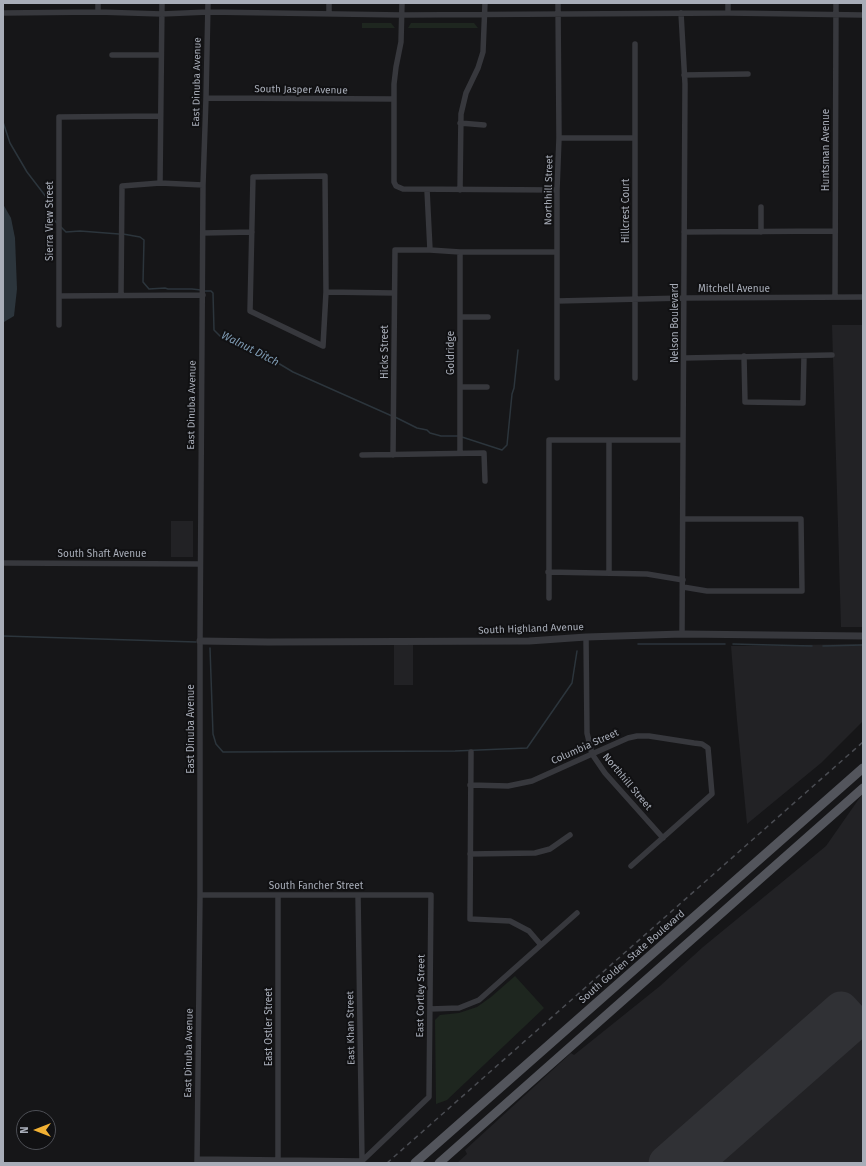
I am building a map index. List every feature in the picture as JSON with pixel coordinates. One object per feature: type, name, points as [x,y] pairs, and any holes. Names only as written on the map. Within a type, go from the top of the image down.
[{"type":"main road","name":"South Golden State Boulevard","points":[[415,1163],[863,768]]},
{"type":"main road","points":[[439,1163],[863,788]]},
{"type":"street","points":[[98,3],[98,12]]},
{"type":"street","points":[[160,183],[162,3]]},
{"type":"street","name":"East Dinuba Avenue","points":[[197,1161],[200,896],[200,564],[203,185],[208,3]]},
{"type":"street","points":[[329,3],[329,14]]},
{"type":"street","points":[[402,3],[401,42],[395,73],[394,100],[394,182],[396,186],[403,189],[427,190],[557,190]]},
{"type":"street","points":[[460,190],[460,123],[463,102],[478,68],[483,52],[485,3]]},
{"type":"street","name":"Northhill Street","points":[[557,378],[557,190],[559,138],[558,3]]},
{"type":"street","points":[[728,3],[728,13]]},
{"type":"street","name":"Huntsman Avenue","points":[[835,297],[836,3]]},
{"type":"street","points":[[3,13],[98,12],[162,14],[208,12],[402,15],[728,13],[863,15]]},
{"type":"street","name":"Nelson Boulevard","points":[[681,13],[684,75],[682,634]]},
{"type":"street","name":"Hillcrest Court","points":[[634,44],[634,378]]},
{"type":"street","points":[[112,55],[161,55]]},
{"type":"street","points":[[684,75],[748,74]]},
{"type":"street","name":"South Jasper Avenue","points":[[206,98],[394,100]]},
{"type":"street","name":"Sierra View Street","points":[[59,325],[59,117],[160,116]]},
{"type":"street","points":[[460,123],[484,125]]},
{"type":"street","points":[[559,138],[634,138]]},
{"type":"street","points":[[325,176],[326,292],[323,346],[250,311],[252,232],[253,177],[325,176]]},
{"type":"street","points":[[121,296],[122,186],[160,183],[203,185]]},
{"type":"street","points":[[427,190],[430,250],[460,252],[557,252]]},
{"type":"street","points":[[761,207],[761,232]]},
{"type":"street","points":[[684,232],[835,231]]},
{"type":"street","points":[[203,233],[252,232]]},
{"type":"street","name":"Hicks Street","points":[[393,455],[395,250],[430,250]]},
{"type":"street","name":"Goldridge","points":[[460,252],[460,453]]},
{"type":"street","points":[[326,292],[394,293]]},
{"type":"street","points":[[59,296],[202,295]]},
{"type":"street","name":"Mitchell Avenue","points":[[557,301],[684,298],[863,297]]},
{"type":"street","points":[[461,317],[488,317]]},
{"type":"street","points":[[684,358],[832,355]]},
{"type":"street","points":[[744,356],[745,402],[803,403],[804,356]]},
{"type":"street","points":[[460,387],[487,387]]},
{"type":"street","points":[[549,598],[549,440],[683,440]]},
{"type":"street","points":[[609,441],[609,573]]},
{"type":"street","points":[[362,455],[484,453],[485,481]]},
{"type":"street","points":[[683,519],[801,519],[802,590],[707,591],[683,588]]},
{"type":"street","name":"South Shaft Avenue","points":[[3,563],[200,564]]},
{"type":"street","points":[[548,572],[647,574],[683,580]]},
{"type":"street","name":"South Highland Avenue","points":[[200,641],[529,641],[586,637],[682,634],[863,636]]},
{"type":"street","name":"Northhill Street","points":[[586,637],[586,733],[592,754],[605,773],[663,838]]},
{"type":"street","name":"Columbia Street","points":[[470,785],[508,786],[532,782],[628,738],[637,736],[649,736],[702,744],[708,748],[712,794],[663,838]]},
{"type":"street","points":[[471,752],[470,919],[510,921],[529,931],[541,945]]},
{"type":"street","points":[[470,854],[535,853],[550,848],[570,835]]},
{"type":"street","points":[[631,866],[663,838]]},
{"type":"street","name":"East Ostler Street","points":[[278,895],[278,1159]]},
{"type":"street","name":"East Khan Street","points":[[358,895],[362,1161]]},
{"type":"street","name":"South Fancher Street","points":[[200,896],[431,895]]},
{"type":"street","name":"East Cortley Street","points":[[362,1161],[429,1097],[431,895]]},
{"type":"street","points":[[430,1009],[459,1008],[479,1000],[577,913]]},
{"type":"street","points":[[197,1161],[278,1159],[362,1161]]},
{"type":"shaded area","points":[[362,23],[391,23],[395,28],[362,28]]},
{"type":"shaded area","points":[[411,23],[474,23],[478,28],[408,28]]},
{"type":"shaded area","points":[[3,204],[11,218],[15,238],[17,289],[14,316],[4,322],[3,322]]},
{"type":"shaded area","points":[[832,325],[863,325],[863,627],[841,627]]},
{"type":"shaded area","points":[[171,521],[193,521],[193,557],[171,557]]},
{"type":"shaded area","points":[[413,644],[413,685],[394,685],[394,645]]},
{"type":"shaded area","points":[[863,644],[863,721],[821,763],[747,824],[731,646]]},
{"type":"shaded area","points":[[863,793],[863,1163],[457,1163],[467,1154],[465,1150],[571,1053],[574,1055],[660,986],[703,947],[826,846]]},
{"type":"shaded area","points":[[515,976],[544,1008],[447,1100],[436,1104],[435,1020],[440,1015],[459,1013],[477,1007]]},
{"type":"waterway","name":"Walnut Ditch","points":[[3,122],[10,143],[27,172],[50,202],[54,220],[57,223]]},
{"type":"waterway","name":"Walnut Ditch","points":[[61,227],[66,232],[80,231],[119,234]]},
{"type":"waterway","name":"Walnut Ditch","points":[[123,234],[140,237],[144,240],[143,282],[149,289],[165,288],[201,290]]},
{"type":"waterway","name":"Walnut Ditch","points":[[205,291],[211,291],[213,293],[214,330],[221,337],[248,351],[266,357],[272,362],[278,363],[293,372],[392,416]]},
{"type":"waterway","name":"Walnut Ditch","points":[[462,437],[502,450],[507,445],[518,350]]},
{"type":"waterway","name":"Walnut Ditch","points":[[395,417],[417,428],[427,430],[430,433],[441,436],[459,436]]},
{"type":"waterway","points":[[3,636],[196,642]]},
{"type":"waterway","points":[[638,644],[725,644]]},
{"type":"waterway","points":[[733,644],[812,646]]},
{"type":"waterway","points":[[823,646],[863,645]]},
{"type":"waterway","points":[[210,648],[213,734],[216,744],[223,752],[455,751],[527,748],[572,683],[577,651]]},
{"type":"runway","points":[[666,1163],[841,1009],[854,1023],[695,1163]]},
{"type":"railway","points":[[387,1163],[863,742]]}]
